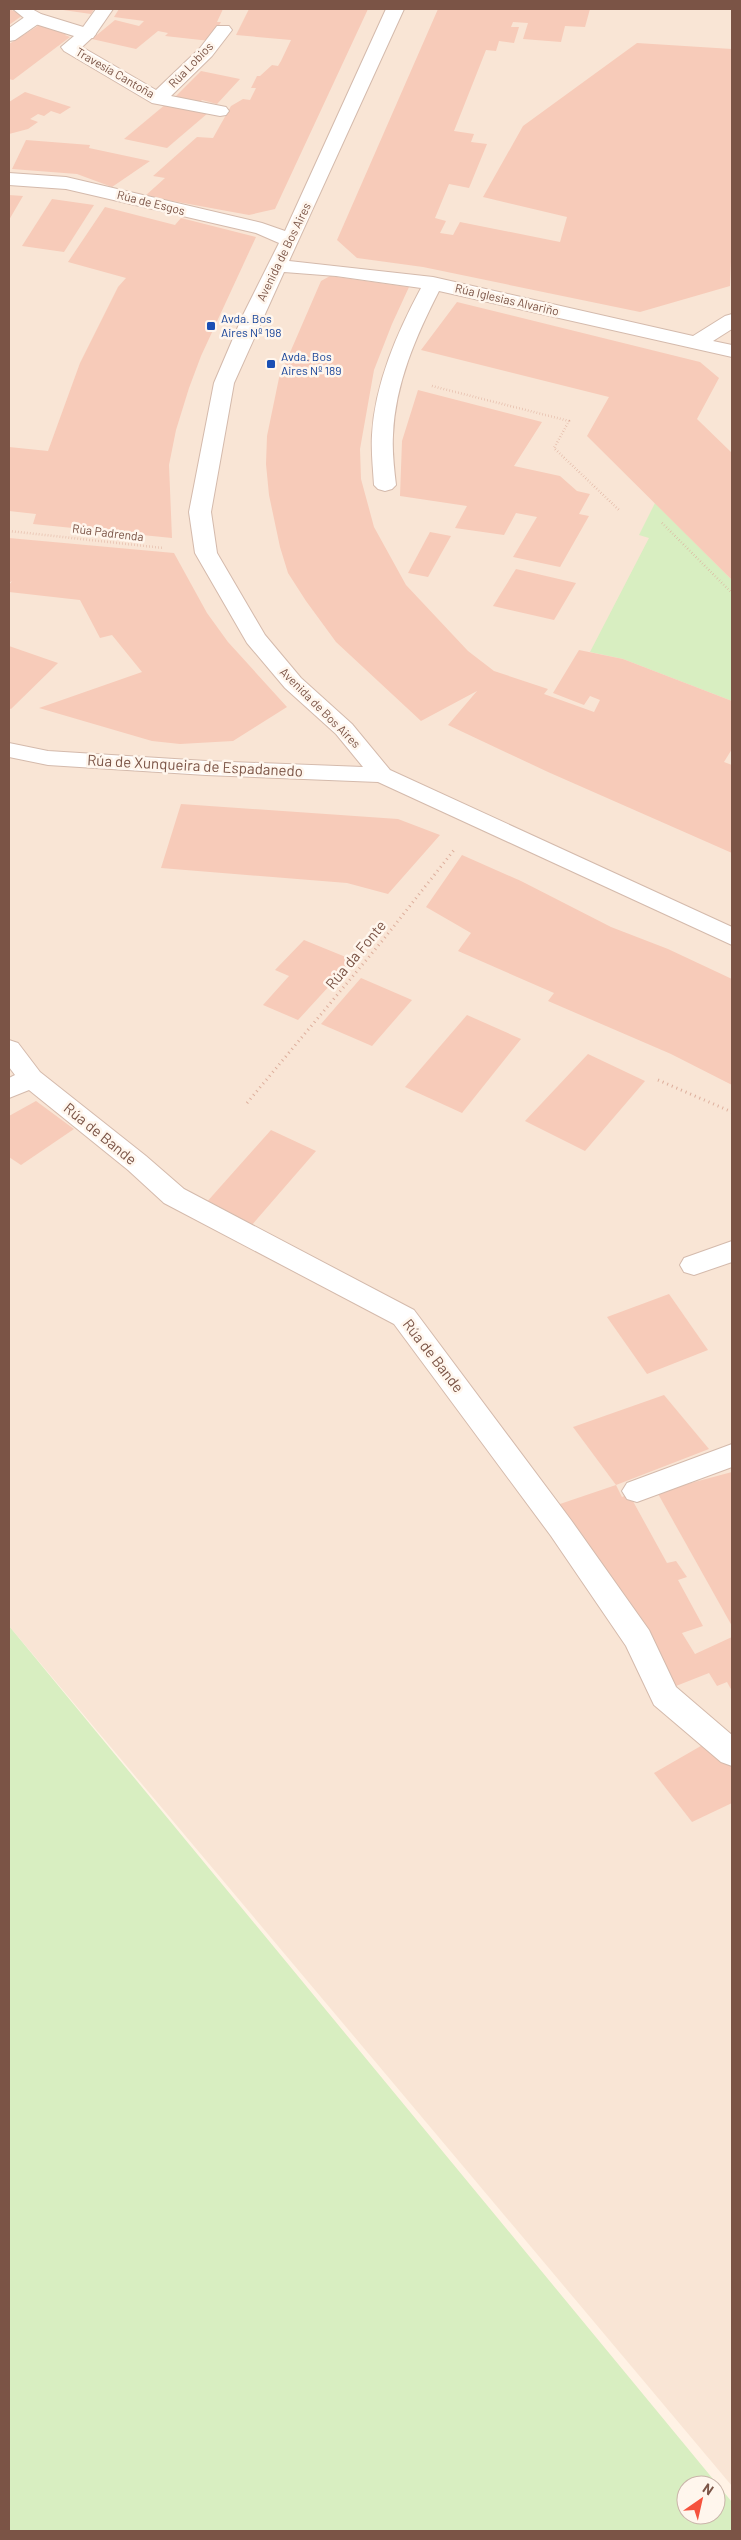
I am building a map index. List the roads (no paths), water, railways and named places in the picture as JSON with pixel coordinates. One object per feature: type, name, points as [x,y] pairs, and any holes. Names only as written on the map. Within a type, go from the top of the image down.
[{"type":"street","points":[[87,34],[104,9]]},
{"type":"street","name":"Avenida de Bos Aires","points":[[395,9],[278,266],[253,315],[224,383],[200,512],[206,553],[255,638],[293,683],[344,729],[382,775],[479,818],[732,937]]},
{"type":"street","points":[[9,36],[28,14]]},
{"type":"street","name":"Travesía Cantoña","points":[[28,14],[87,34]]},
{"type":"street","name":"Rúa Lobios","points":[[158,99],[206,52],[223,30]]},
{"type":"street","name":"Travesía Cantoña","points":[[87,34],[70,47],[158,99],[220,111]]},
{"type":"street","name":"Rúa de Esgos","points":[[9,179],[66,183],[262,229],[290,240]]},
{"type":"street","name":"Rúa Iglesias Alvariño","points":[[278,266],[330,268],[433,283],[732,351]]},
{"type":"street","points":[[385,485],[382,429],[392,375],[414,319],[433,283]]},
{"type":"street","points":[[696,343],[732,320]]},
{"type":"street","name":"Rúa de Xunqueira de Espadanedo","points":[[9,750],[48,758],[206,768],[382,775]]},
{"type":"street","name":"Rúa de Bande","points":[[9,1049],[20,1083],[137,1163],[174,1196],[404,1317],[484,1422],[638,1639],[665,1696],[732,1753]]},
{"type":"street","points":[[694,1265],[732,1251]]},
{"type":"street","points":[[637,1491],[732,1455]]},
{"type":"place","name":"Avda. Bos Aires Nº 198","points":[[211,326]]},
{"type":"place","name":"Avda. Bos Aires Nº 189","points":[[271,364]]}]
